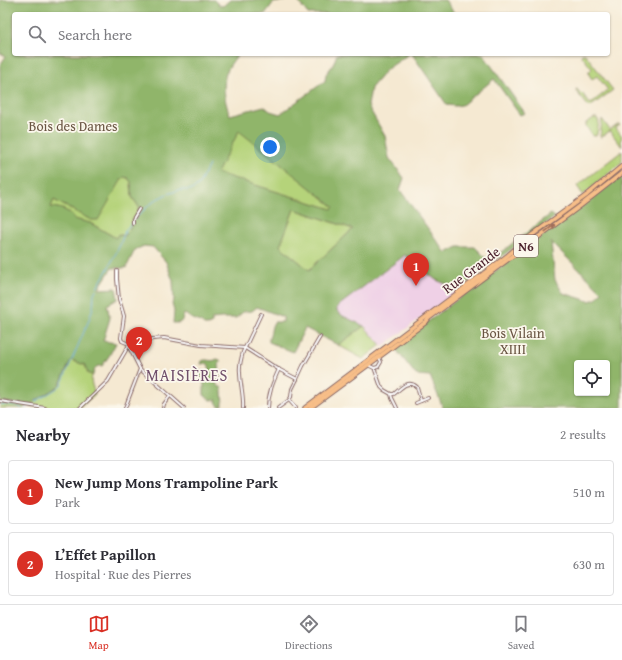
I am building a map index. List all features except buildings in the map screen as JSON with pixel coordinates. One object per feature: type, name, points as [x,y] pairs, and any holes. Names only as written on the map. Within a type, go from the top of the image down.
[{"type":"main road","name":"Rue Grande","points":[[305,408],[507,256],[524,241],[570,208],[622,166]]},
{"type":"main road","name":"Rue Grande","points":[[310,408],[574,210],[622,172]]},
{"type":"street","points":[[133,221],[139,209]]},
{"type":"street","points":[[117,271],[119,299],[124,316],[121,338],[122,341],[130,344],[164,338],[207,346],[245,348],[296,379]]},
{"type":"street","points":[[243,408],[240,369],[243,352],[261,314]]},
{"type":"street","points":[[278,408],[291,397],[296,379],[320,337]]},
{"type":"street","points":[[130,344],[130,349],[140,369],[184,408]]},
{"type":"street","points":[[80,408],[108,381],[130,344]]},
{"type":"street","points":[[375,368],[378,367],[381,362],[379,357]]},
{"type":"street","points":[[368,360],[368,365],[375,368]]},
{"type":"street","points":[[375,368],[381,387],[391,394],[397,408]]},
{"type":"street","points":[[125,408],[140,369]]},
{"type":"street","points":[[268,408],[270,393],[279,369]]},
{"type":"street","points":[[391,394],[394,394],[406,384],[411,384],[417,387],[421,400]]},
{"type":"street","points":[[163,408],[170,396]]},
{"type":"street","points":[[416,403],[428,398]]},
{"type":"street","points":[[289,400],[296,408]]},
{"type":"street","points":[[0,401],[45,408]]},
{"type":"shaded area","points":[[405,255],[436,280],[451,286],[457,291],[382,347],[364,326],[343,316],[337,311],[337,307]]},
{"type":"green space","name":"Bois des Dames","points":[[0,0],[214,0],[219,5],[223,6],[230,0],[290,0],[273,3],[266,12],[12,12],[12,56],[237,56],[225,77],[225,96],[230,115],[264,106],[270,111],[280,114],[325,81],[326,74],[333,65],[336,56],[406,56],[387,69],[371,88],[368,106],[385,136],[389,158],[404,178],[400,190],[446,253],[458,247],[475,247],[492,264],[457,291],[451,286],[436,280],[405,255],[337,307],[337,311],[343,316],[364,326],[338,345],[305,328],[293,352],[269,342],[274,322],[283,322],[283,317],[257,307],[252,311],[243,312],[236,318],[212,319],[212,323],[208,325],[204,325],[184,314],[181,322],[173,323],[173,281],[166,262],[153,247],[144,246],[135,250],[126,268],[112,268],[99,289],[116,288],[118,299],[107,305],[110,318],[103,341],[116,343],[102,366],[97,367],[93,375],[91,375],[85,365],[71,360],[60,384],[32,403],[26,405],[0,401],[0,65],[6,56],[0,53],[0,45],[2,40],[0,37]],"holes":[[[239,131],[334,207],[332,209],[217,173]],[[124,177],[128,178],[131,182],[132,197],[139,207],[132,220],[133,223],[125,236],[118,234],[116,238],[90,223],[74,219],[70,213],[64,210],[51,207],[54,200],[91,220],[98,220]],[[294,209],[353,229],[309,270],[280,246]]]},
{"type":"green space","points":[[297,0],[445,0],[454,12],[306,12]]},
{"type":"green space","points":[[413,56],[484,56],[525,113],[520,115],[494,79],[462,105],[447,105]]},
{"type":"green space","points":[[582,56],[587,56],[613,90],[590,107],[576,91],[576,89],[581,94],[582,93],[590,104],[608,90],[597,76],[592,79],[588,73],[592,69]]},
{"type":"green space","points":[[594,118],[597,118],[599,122],[596,136],[592,135],[586,126],[586,123]]},
{"type":"green space","points":[[602,119],[610,130],[619,124],[620,125],[616,128],[622,136],[622,147],[610,131],[600,137]]},
{"type":"green space","points":[[239,130],[334,207],[332,209],[216,173]]},
{"type":"green space","points":[[622,151],[622,162],[583,195],[577,186]]},
{"type":"green space","name":"Bois Vilain XIIII","points":[[622,176],[622,408],[443,408],[430,376],[416,375],[394,347]],"holes":[[[551,242],[602,292],[596,299],[589,301],[563,293],[555,280]]]},
{"type":"green space","points":[[124,177],[128,178],[131,182],[132,197],[139,207],[133,223],[125,236],[116,238],[90,223],[74,219],[70,213],[64,210],[50,207],[54,200],[91,220]]},
{"type":"green space","points":[[294,209],[353,229],[309,270],[280,246]]},
{"type":"green space","points":[[551,214],[555,217],[498,259],[496,256]]},
{"type":"green space","points":[[364,326],[381,345],[363,359],[338,345]]},
{"type":"green space","points":[[217,359],[221,362],[219,364],[220,378],[216,383],[222,388],[223,405],[221,406],[219,406],[216,402],[217,400],[210,400],[204,395],[204,384],[201,381],[202,377],[199,375],[199,372],[201,371],[207,374],[209,371],[208,364],[201,364],[202,361],[213,361]]},
{"type":"green space","points":[[71,360],[85,365],[88,374],[93,375],[91,379],[95,394],[80,408],[45,408],[26,405],[24,408],[0,408],[0,401],[60,384]]},
{"type":"waterway","points":[[35,402],[61,385],[89,320],[93,307],[94,293],[109,267],[125,231],[132,222],[157,199],[167,194],[180,190],[191,190],[198,186],[209,165]]},
{"type":"waterway","points":[[0,404],[20,406],[22,408]]},
{"type":"place","name":"New Jump Mons Trampoline Park","points":[[416,286]]},
{"type":"place","name":"L’Effet Papillon","points":[[139,360]]},
{"type":"district","name":"MAISIÈRES","points":[[187,375]]}]
